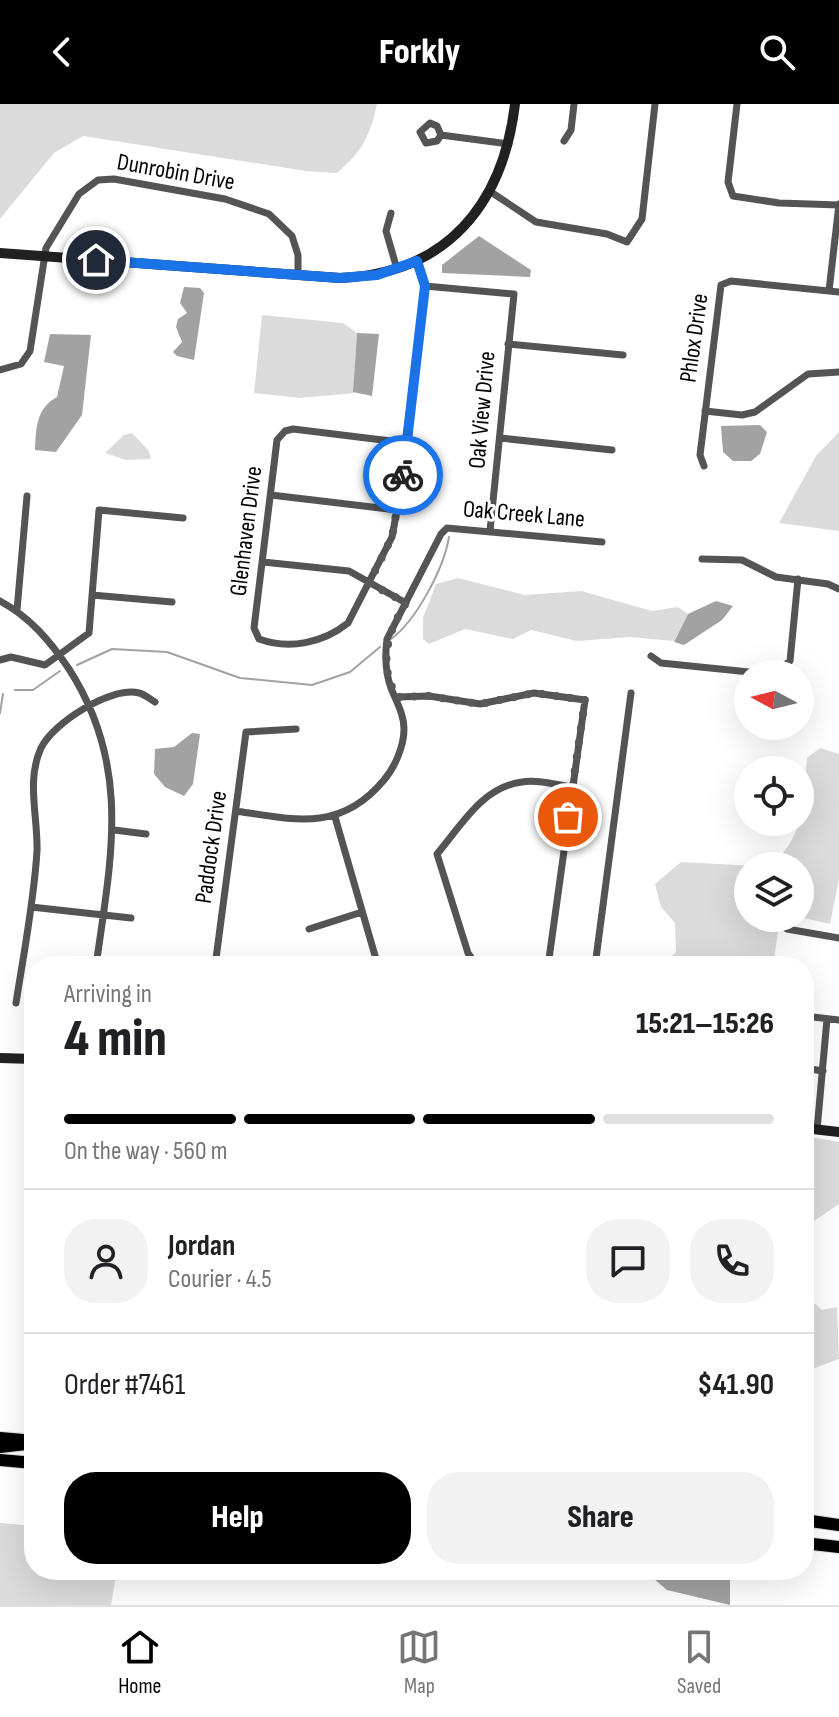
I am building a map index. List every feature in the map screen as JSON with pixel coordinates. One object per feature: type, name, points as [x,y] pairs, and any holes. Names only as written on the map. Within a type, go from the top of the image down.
[{"type":"highway","points":[[0,1438],[24,1441]]},
{"type":"highway","points":[[0,1447],[24,1443]]},
{"type":"highway","points":[[0,1460],[24,1462]]},
{"type":"highway","points":[[814,1521],[839,1525]]},
{"type":"highway","points":[[814,1545],[836,1548]]},
{"type":"street","points":[[0,253],[357,278],[397,269],[417,261],[454,237],[491,192],[509,144],[515,104]]},
{"type":"street","points":[[564,141],[571,130],[574,104]]},
{"type":"street","points":[[491,192],[536,222],[607,234],[627,242],[642,219],[655,104]]},
{"type":"street","points":[[737,104],[728,182],[733,196],[766,202],[839,204],[829,291]]},
{"type":"street","points":[[441,135],[509,144]]},
{"type":"street","name":"Dunrobin Drive","points":[[43,256],[83,189],[94,181],[114,179],[225,199],[269,214],[292,236],[298,255],[298,275]]},
{"type":"street","points":[[391,213],[386,231],[397,269]]},
{"type":"street","points":[[0,370],[21,364],[30,351],[43,256]]},
{"type":"street","points":[[369,583],[392,537],[407,443],[425,286],[417,261]]},
{"type":"street","name":"Phlox Drive","points":[[704,466],[700,455],[721,285],[731,281],[839,292]]},
{"type":"street","name":"Oak View Drive","points":[[425,286],[514,294],[490,531]]},
{"type":"street","points":[[508,344],[623,355]]},
{"type":"street","points":[[705,411],[742,415],[755,412],[808,374],[839,372]]},
{"type":"street","name":"Glenhaven Drive","points":[[369,583],[348,623],[338,631],[295,645],[259,639],[254,628],[277,440],[285,431],[407,443]]},
{"type":"street","points":[[500,438],[612,450]]},
{"type":"street","points":[[271,495],[397,510]]},
{"type":"street","points":[[17,610],[27,496]]},
{"type":"street","points":[[0,660],[11,657],[42,666],[60,657],[89,633],[99,510],[183,518]]},
{"type":"street","name":"Oak Creek Lane","points":[[236,811],[295,820],[335,817],[363,802],[390,772],[404,727],[385,657],[387,639],[441,534],[447,528],[602,542]]},
{"type":"street","points":[[702,559],[742,560],[776,577],[839,589]]},
{"type":"street","points":[[263,562],[349,571],[406,603]]},
{"type":"street","points":[[790,660],[798,579]]},
{"type":"street","points":[[92,595],[172,602]]},
{"type":"street","points":[[0,601],[17,610],[37,627],[60,657],[89,705],[107,754],[114,830],[97,956]]},
{"type":"street","points":[[651,656],[661,663],[734,670]]},
{"type":"street","points":[[16,1003],[37,853],[33,809],[36,765],[49,734],[89,705],[126,692],[140,693],[155,702]]},
{"type":"street","points":[[397,697],[429,696],[480,704],[534,693],[585,700],[549,956]]},
{"type":"street","points":[[596,956],[631,693]]},
{"type":"street","name":"Paddock Drive","points":[[216,956],[246,732],[296,729]]},
{"type":"street","points":[[470,956],[437,854],[484,798],[497,790],[523,781],[572,787]]},
{"type":"street","points":[[335,817],[375,956]]},
{"type":"street","points":[[114,830],[146,834]]},
{"type":"street","points":[[31,907],[131,918]]},
{"type":"street","points":[[309,929],[362,912]]},
{"type":"street","points":[[804,932],[839,938]]},
{"type":"street","points":[[814,1017],[839,1020]]},
{"type":"street","points":[[817,1130],[827,1019]]},
{"type":"street","points":[[0,1058],[24,1059]]},
{"type":"street","points":[[814,1070],[823,1071]]},
{"type":"street","points":[[814,1130],[839,1132]]},
{"type":"shaded area","points":[[0,104],[377,104],[364,143],[337,173],[306,171],[83,136],[54,153],[0,219]]},
{"type":"shaded area","points":[[479,236],[531,270],[530,277],[442,273],[442,265]]},
{"type":"shaded area","points":[[184,287],[200,288],[204,293],[194,360],[173,352],[182,342],[176,327],[178,319],[187,313],[180,303]]},
{"type":"shaded area","points":[[262,315],[343,323],[357,333],[355,393],[300,398],[254,393]]},
{"type":"shaded area","points":[[357,333],[379,334],[372,396],[353,392]]},
{"type":"shaded area","points":[[50,334],[91,335],[82,415],[56,452],[35,450],[38,420],[45,407],[57,397],[64,366],[44,362]]},
{"type":"shaded area","points":[[760,425],[767,432],[760,454],[751,461],[733,461],[723,452],[721,426]]},
{"type":"shaded area","points":[[839,432],[839,531],[779,523],[816,456]]},
{"type":"shaded area","points":[[132,433],[149,451],[151,459],[126,460],[105,453],[124,435]]},
{"type":"shaded area","points":[[458,578],[525,595],[581,591],[652,611],[678,607],[688,614],[674,641],[630,637],[577,641],[531,630],[513,639],[465,629],[429,644],[423,639],[423,618],[436,584]]},
{"type":"shaded area","points":[[716,601],[733,606],[722,620],[684,645],[674,642],[688,614]]},
{"type":"shaded area","points":[[192,733],[200,734],[193,784],[184,796],[165,787],[154,774],[155,749],[174,747]]},
{"type":"shaded area","points":[[820,748],[839,754],[839,879],[830,924],[814,920],[814,852],[783,852],[793,836],[814,836],[814,756],[810,756]]},
{"type":"shaded area","points":[[681,862],[734,865],[734,932],[778,932],[774,956],[672,956],[676,952],[675,923],[661,907],[655,884]]},
{"type":"shaded area","points":[[814,1138],[839,1142],[839,1204],[814,1221]]},
{"type":"shaded area","points":[[814,1303],[822,1310],[837,1307],[839,1359],[814,1368]]},
{"type":"shaded area","points":[[0,1523],[24,1525],[24,1580],[115,1580],[111,1605],[0,1605]]},
{"type":"shaded area","points":[[655,1580],[730,1580],[730,1605],[667,1590]]},
{"type":"waterway","points":[[391,639],[410,620],[428,593],[449,537]]},
{"type":"waterway","points":[[77,665],[112,649],[167,652],[240,678],[312,685],[350,672],[380,647]]},
{"type":"waterway","points":[[15,690],[33,690],[60,671]]},
{"type":"waterway","points":[[0,713],[3,694]]},
{"type":"way so far","points":[[403,475],[392,537],[369,583],[406,603],[387,639],[385,657],[391,687],[397,697],[429,696],[480,704],[534,693],[585,700],[568,817]]},
{"type":"route","points":[[96,260],[340,278],[368,277],[417,261],[425,286],[403,475]]}]
